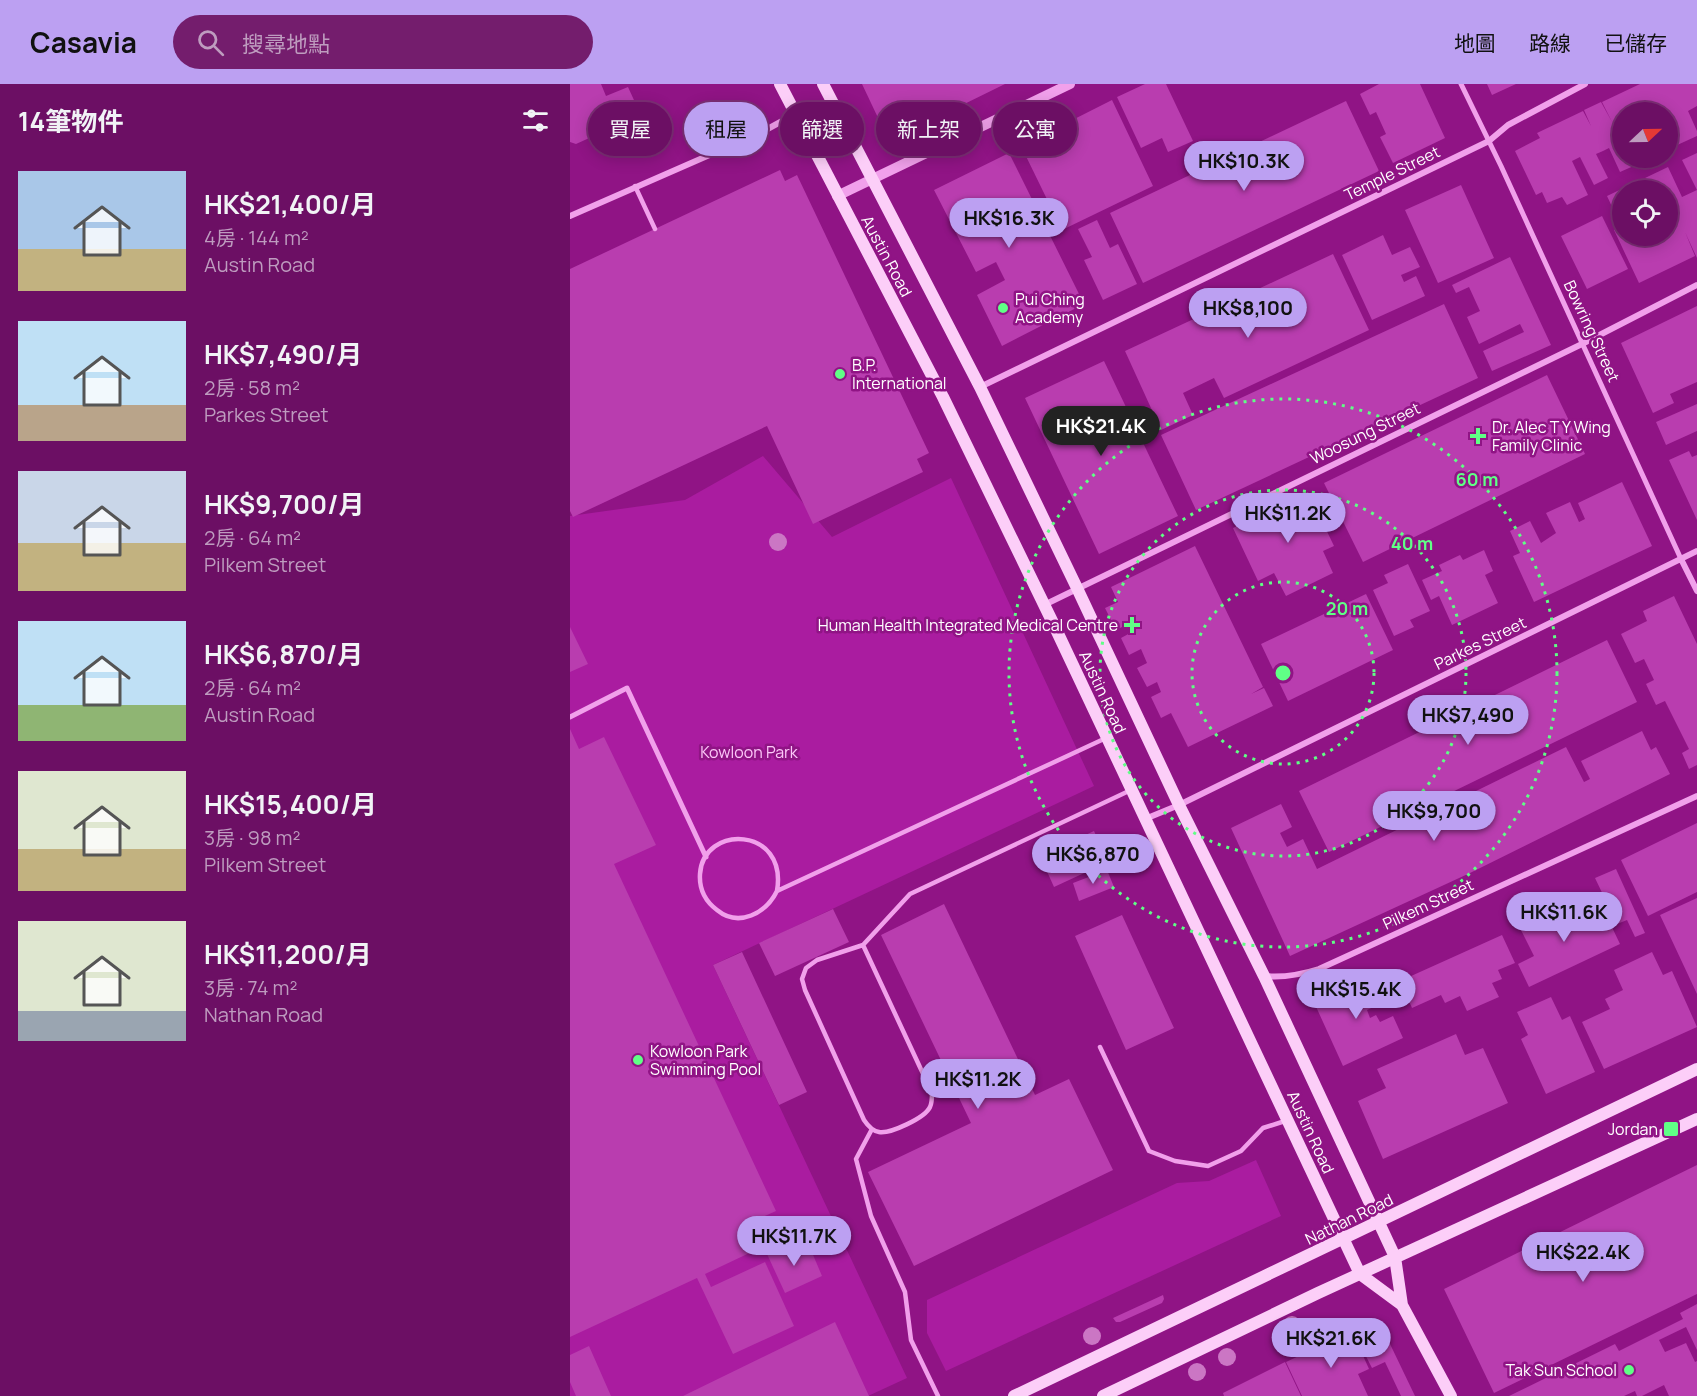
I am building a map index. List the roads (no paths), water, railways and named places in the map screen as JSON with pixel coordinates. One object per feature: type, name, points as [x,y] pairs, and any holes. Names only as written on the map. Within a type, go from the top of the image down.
[{"type":"main road","name":"Austin Road","points":[[780,84],[789,102]]},
{"type":"main road","name":"Austin Road","points":[[823,84],[980,387],[1179,805],[1264,976],[1395,1257],[1402,1305],[1450,1396]]},
{"type":"main road","name":"Austin Road","points":[[817,156],[943,396],[1360,1274],[1402,1305]]},
{"type":"main road","name":"Nathan Road","points":[[1014,1396],[1697,1069]]},
{"type":"main road","points":[[1104,1396],[1395,1257],[1697,1119]]},
{"type":"street","points":[[837,196],[1070,84]]},
{"type":"street","name":"Bowring Street","points":[[1461,84],[1697,591]]},
{"type":"street","name":"Temple Street","points":[[980,387],[1489,141],[1508,125],[1585,84]]},
{"type":"street","points":[[570,216],[780,122]]},
{"type":"street","name":"Woosung Street","points":[[1044,605],[1582,344],[1697,285]]},
{"type":"street","name":"Parkes Street","points":[[1145,819],[1179,805],[1697,551]]},
{"type":"street","points":[[570,717],[627,688],[705,857]]},
{"type":"street","name":"Pilkem Street","points":[[1264,976],[1300,975],[1318,969],[1697,796]]},
{"type":"lane","points":[[635,186],[655,229]]},
{"type":"lane","points":[[777,891],[1107,738]]},
{"type":"lane","points":[[863,945],[928,1083],[932,1098],[930,1107],[918,1118],[887,1132],[872,1129],[861,1113],[802,985],[803,973],[817,960],[863,945],[910,894],[1131,790]]},
{"type":"lane","points":[[734,839],[756,842],[766,849],[778,868],[777,891],[766,908],[758,914],[739,918],[720,913],[706,899],[700,882],[700,869],[705,857],[722,842],[734,839]]},
{"type":"lane","points":[[1100,1047],[1149,1151],[1174,1161],[1208,1166],[1241,1151],[1263,1128],[1288,1121]]},
{"type":"lane","points":[[872,1129],[856,1159],[871,1216],[904,1292],[911,1340],[938,1396]]},
{"type":"place","name":"Pui Ching Academy","points":[[1003,308]]},
{"type":"place","name":"B.P. International","points":[[840,374]]},
{"type":"place","name":"Dr. Alec T Y Wing Family Clinic","points":[[1478,436]]},
{"type":"place","name":"Human Health Integrated Medical Centre","points":[[1132,625]]},
{"type":"place","name":"Kowloon Park Swimming Pool","points":[[638,1060]]},
{"type":"place","name":"Jordan","points":[[1671,1129]]},
{"type":"place","name":"Tak Sun School","points":[[1629,1370]]},
{"type":"park label","name":"Kowloon Park","points":[[749,752]]}]
